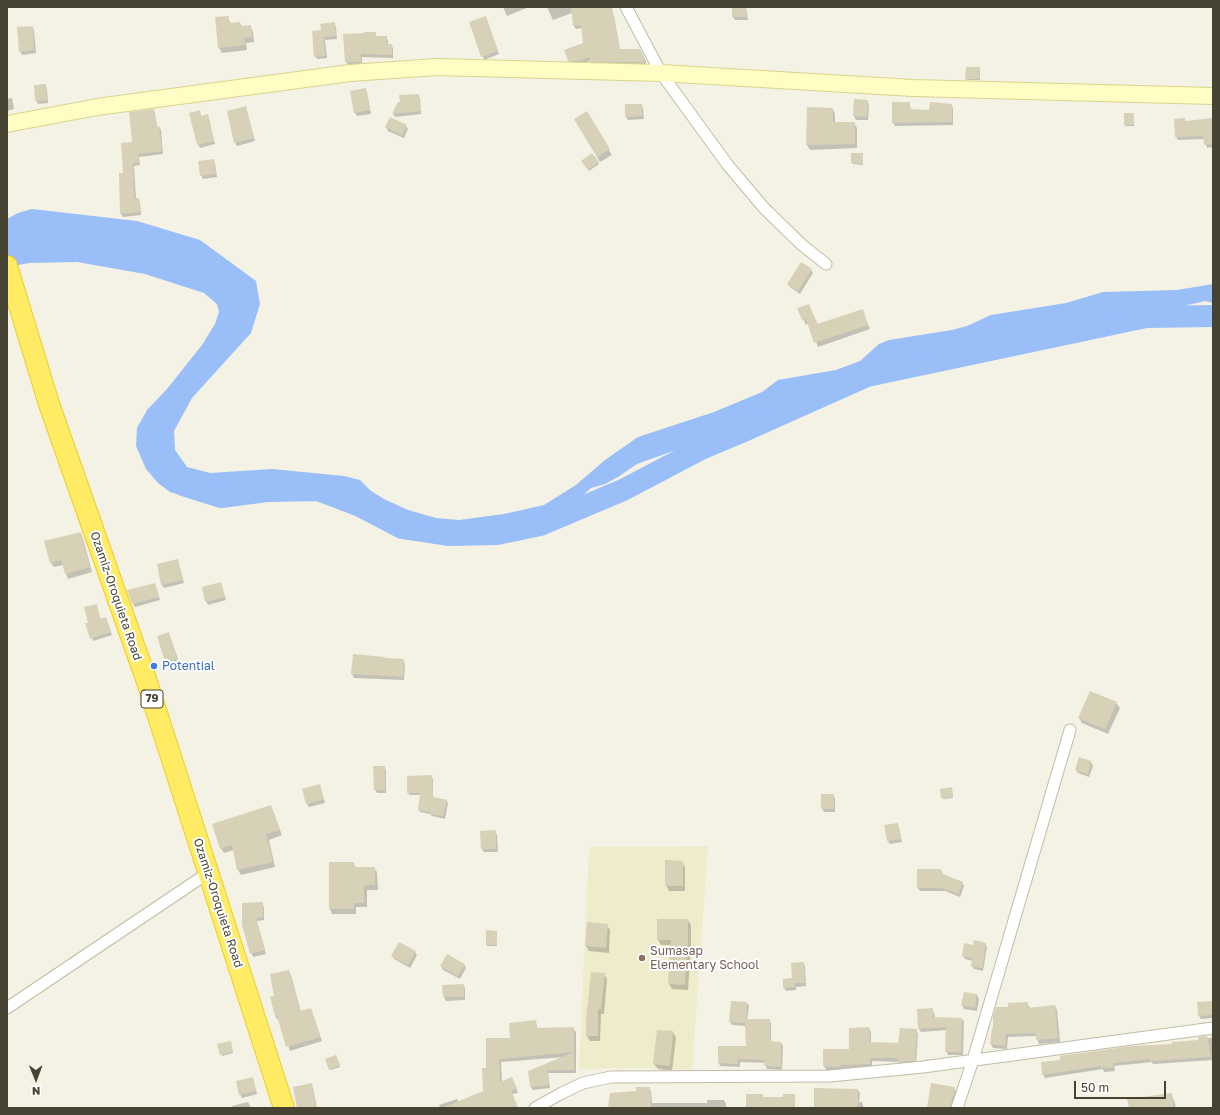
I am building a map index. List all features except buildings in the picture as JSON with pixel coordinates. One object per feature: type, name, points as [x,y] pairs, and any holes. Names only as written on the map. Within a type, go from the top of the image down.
[{"type":"highway","name":"Ozamiz-Oroquieta Road","points":[[7,266],[50,404],[146,679],[284,1108]]},
{"type":"street","points":[[626,7],[660,73],[726,164],[764,208],[802,245],[826,264]]},
{"type":"street","points":[[7,124],[97,107],[350,73],[437,67],[660,73],[913,88],[1213,96]]},
{"type":"street","points":[[957,1108],[973,1060],[1070,730]]},
{"type":"street","points":[[7,1008],[208,873]]},
{"type":"street","points":[[535,1108],[583,1083],[611,1077],[830,1076],[973,1060],[1213,1028]]},
{"type":"shaded area","name":"Sumasap Elementary School","points":[[708,846],[692,1070],[641,1068],[579,1069],[589,847]]},
{"type":"water","points":[[32,209],[137,221],[200,240],[256,281],[260,304],[251,333],[192,398],[174,431],[175,450],[187,467],[210,473],[272,469],[344,476],[360,480],[371,491],[408,510],[436,518],[459,520],[504,514],[544,505],[576,485],[605,460],[638,437],[714,412],[762,392],[778,380],[836,370],[860,361],[879,344],[889,340],[952,330],[967,326],[991,315],[1066,303],[1103,292],[1177,290],[1213,284],[1213,303],[1205,301],[1188,305],[1176,311],[1102,319],[1032,331],[979,347],[915,360],[886,368],[831,386],[743,426],[637,464],[605,484],[591,488],[579,499],[540,520],[504,529],[461,532],[408,523],[380,512],[348,493],[323,485],[259,488],[197,497],[184,496],[170,492],[158,483],[146,469],[136,446],[137,428],[147,410],[167,389],[202,345],[215,324],[219,312],[217,304],[204,293],[145,274],[77,262],[29,263],[7,267],[7,219],[18,213]]},
{"type":"waterway","points":[[183,485],[221,497],[267,491],[318,490],[360,506],[402,528],[448,535],[497,534],[540,525],[623,490],[703,448],[867,376],[1146,317],[1213,316]]},
{"type":"place","name":"Potential","points":[[154,666]]},
{"type":"place","name":"Sumasap Elementary School","points":[[642,958]]}]
